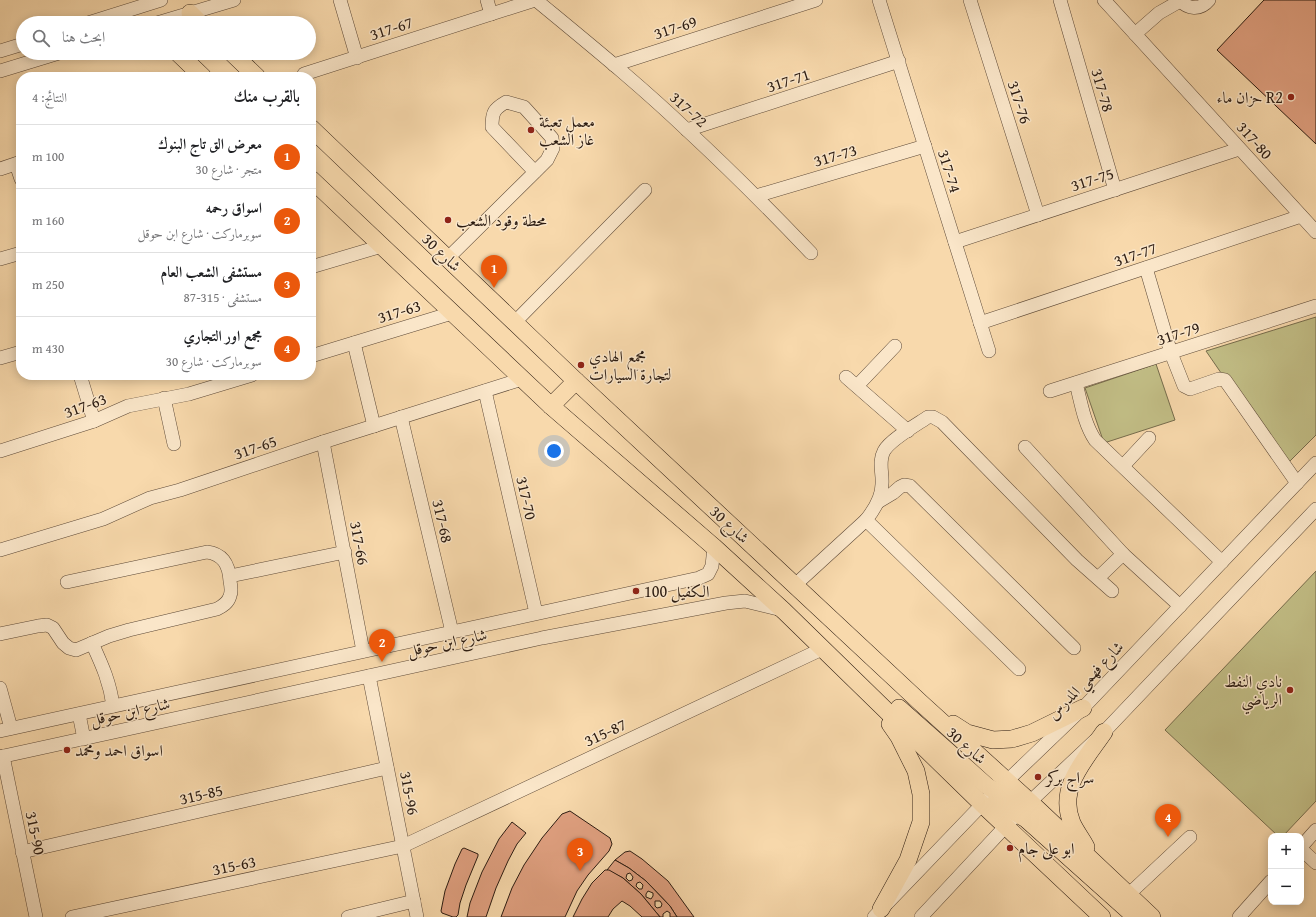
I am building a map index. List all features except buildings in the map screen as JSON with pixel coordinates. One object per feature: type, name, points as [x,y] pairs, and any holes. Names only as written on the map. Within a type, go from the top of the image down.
[{"type":"main road","points":[[185,60],[198,72]]},
{"type":"main road","points":[[239,60],[252,72]]},
{"type":"main road","name":"شارع 30","points":[[316,133],[576,381],[921,703],[1001,786]]},
{"type":"main road","name":"شارع 30","points":[[316,184],[551,406],[784,611],[982,804]]},
{"type":"main road","points":[[551,406],[576,381]]},
{"type":"main road","points":[[842,668],[886,697],[982,782],[1001,786],[1008,798],[1030,802],[1152,917]]},
{"type":"main road","points":[[870,696],[899,737],[916,770],[921,794],[921,822],[908,860],[878,913]]},
{"type":"main road","points":[[921,703],[968,733],[993,740],[1012,739],[1032,733],[1083,708]]},
{"type":"main road","points":[[1100,867],[1072,823],[1067,799],[1073,777],[1104,732]]},
{"type":"main road","points":[[982,804],[1002,807],[1011,820],[1102,917]]},
{"type":"main road","points":[[1011,820],[1026,819],[1137,917]]},
{"type":"street","points":[[199,16],[234,0]]},
{"type":"street","points":[[340,0],[357,58]]},
{"type":"street","points":[[487,0],[491,14]]},
{"type":"street","name":"317-67","points":[[311,72],[536,0]]},
{"type":"street","name":"317-72","points":[[536,0],[614,65],[687,130],[756,196],[811,252]]},
{"type":"street","name":"317-69","points":[[614,65],[801,2],[816,0]]},
{"type":"street","name":"317-74","points":[[879,0],[989,351]]},
{"type":"street","name":"317-76","points":[[970,0],[1038,215]]},
{"type":"street","name":"317-78","points":[[1060,0],[1115,190]]},
{"type":"street","name":"317-80","points":[[1104,0],[1316,232]]},
{"type":"street","points":[[1134,34],[1159,13],[1180,0],[1188,7],[1199,8],[1209,0]]},
{"type":"street","points":[[108,16],[152,1]]},
{"type":"street","points":[[0,51],[16,46]]},
{"type":"street","points":[[0,71],[36,60]]},
{"type":"street","name":"317-71","points":[[687,130],[899,61]]},
{"type":"street","points":[[448,258],[535,172],[547,160],[553,148],[552,138],[524,107],[506,102],[498,107],[492,116],[492,127],[535,172]]},
{"type":"street","name":"317-73","points":[[756,196],[925,146]]},
{"type":"street","name":"317-75","points":[[955,242],[1240,149]]},
{"type":"street","points":[[0,169],[16,164]]},
{"type":"street","points":[[515,322],[645,190]]},
{"type":"street","name":"317-77","points":[[980,323],[1301,216]]},
{"type":"street","points":[[316,266],[382,246]]},
{"type":"street","points":[[0,259],[16,254]]},
{"type":"street","points":[[1146,268],[1172,353],[1184,386],[1190,389],[1219,379],[1225,380],[1297,483]]},
{"type":"street","name":"317-79","points":[[1050,392],[1316,306]]},
{"type":"street","name":"317-63","points":[[316,354],[452,313]]},
{"type":"street","points":[[354,343],[374,426]]},
{"type":"street","points":[[857,386],[895,346]]},
{"type":"street","points":[[0,358],[16,353]]},
{"type":"street","points":[[846,376],[908,431]]},
{"type":"street","name":"317-65","points":[[0,550],[103,518],[150,498],[180,490],[323,442],[522,379]]},
{"type":"street","points":[[82,380],[94,421]]},
{"type":"street","name":"317-63","points":[[0,451],[94,421],[128,406],[189,394],[235,380]]},
{"type":"street","points":[[1076,383],[1084,418],[1089,430],[1096,440],[1222,562]]},
{"type":"street","name":"317-70","points":[[485,391],[536,613]]},
{"type":"street","points":[[164,398],[174,444]]},
{"type":"street","name":"317-68","points":[[401,417],[452,632]]},
{"type":"street","points":[[795,585],[866,520],[872,512],[878,502],[881,492],[883,483],[881,463],[882,456],[889,444],[928,417],[933,417],[942,422],[1077,560],[1112,591]]},
{"type":"street","points":[[1123,466],[1149,438]]},
{"type":"street","name":"317-66","points":[[323,442],[363,651]]},
{"type":"street","points":[[1025,447],[1123,554],[1180,606]]},
{"type":"street","name":"شارع فهمي المدرس","points":[[878,913],[982,804],[1083,708],[1316,463]]},
{"type":"street","points":[[878,502],[900,487],[904,485],[910,486],[1074,648]]},
{"type":"street","points":[[921,917],[1011,820],[1104,732],[1316,510]]},
{"type":"street","points":[[866,520],[1019,669]]},
{"type":"street","name":"شارع ابن حوقل","points":[[5,730],[704,576],[708,574],[712,566],[714,548]]},
{"type":"street","points":[[0,634],[47,625],[53,628],[64,644],[69,648],[76,650],[129,630],[217,609],[225,605],[230,597],[231,590],[230,576],[226,562],[214,553],[208,552],[67,582]]},
{"type":"street","points":[[230,576],[345,552]]},
{"type":"street","points":[[1098,578],[1123,554]]},
{"type":"street","name":"شارع ابن حوقل","points":[[1,757],[542,638],[726,603],[745,600],[784,611]]},
{"type":"street","points":[[92,643],[104,668],[110,688],[113,706]]},
{"type":"street","name":"315-87","points":[[403,846],[822,648]]},
{"type":"street","name":"315-96","points":[[369,676],[417,917]]},
{"type":"street","points":[[0,688],[5,730]]},
{"type":"street","points":[[78,714],[84,739]]},
{"type":"street","name":"315-90","points":[[1,757],[36,917]]},
{"type":"street","name":"315-85","points":[[22,852],[387,768]]},
{"type":"street","points":[[1304,844],[1316,830]]},
{"type":"street","points":[[1128,895],[1190,837]]},
{"type":"street","name":"315-63","points":[[72,917],[119,912],[403,846]]},
{"type":"street","points":[[1304,851],[1316,863]]},
{"type":"street","points":[[1239,917],[1268,884]]},
{"type":"street","points":[[348,917],[414,901]]},
{"type":"shaded area","points":[[1316,317],[1316,435],[1285,466],[1206,351]]},
{"type":"shaded area","points":[[1156,364],[1175,420],[1104,443],[1085,388]]},
{"type":"shaded area","points":[[1316,571],[1316,801],[1286,833],[1275,833],[1165,730]]},
{"type":"place","name":"حزان ماء R2","points":[[1291,97]]},
{"type":"place","name":"معمل تعبئة غاز الشعب","points":[[531,130]]},
{"type":"place","name":"محطة وقود الشعب","points":[[448,220]]},
{"type":"place","name":"معرض الق تاج البنوك","points":[[494,288]]},
{"type":"place","name":"مجمع الهادي لتجارة السيارات","points":[[581,365]]},
{"type":"place","name":"الكفيل 100","points":[[636,591]]},
{"type":"place","name":"اسواق رحمه","points":[[382,662]]},
{"type":"place","name":"نادي النفط الرياضي","points":[[1290,690]]},
{"type":"place","name":"اسواق احمد ومحمد","points":[[67,750]]},
{"type":"place","name":"سراج بركر","points":[[1038,777]]},
{"type":"place","name":"مجمع اور التجاري","points":[[1168,837]]},
{"type":"place","name":"ابو علی جام","points":[[1010,848]]},
{"type":"place","name":"مستشفى الشعب العام","points":[[580,871]]}]
